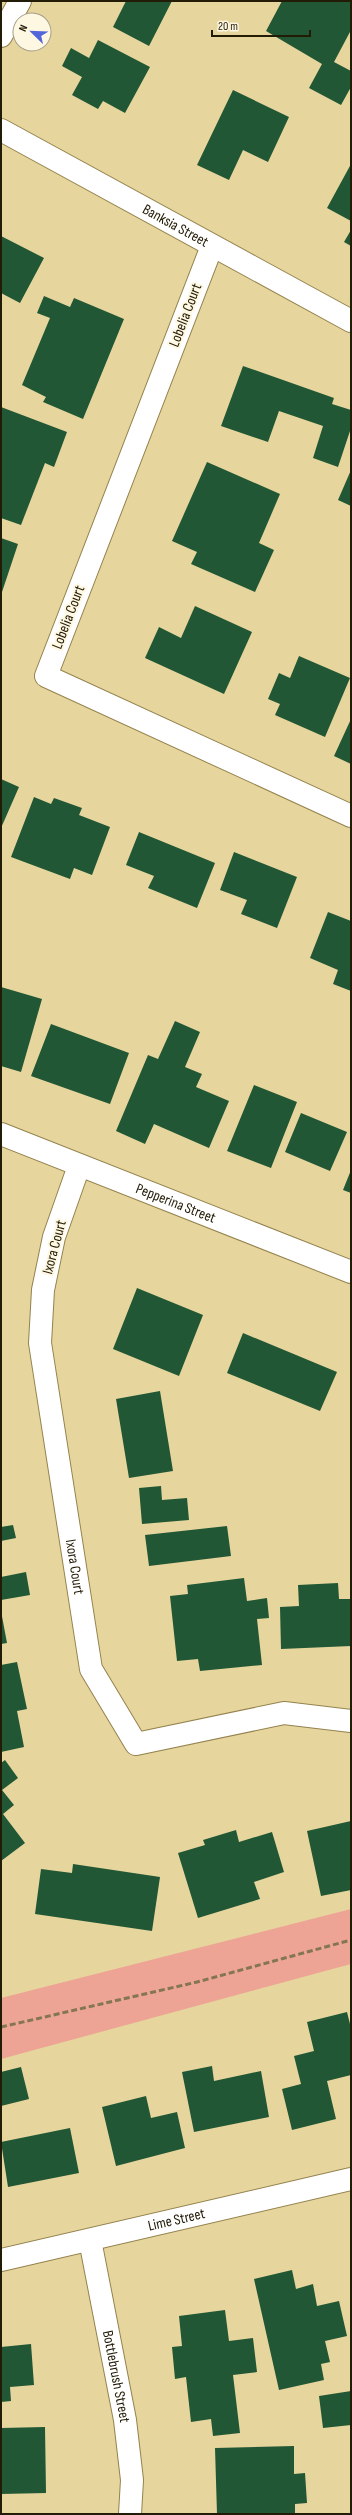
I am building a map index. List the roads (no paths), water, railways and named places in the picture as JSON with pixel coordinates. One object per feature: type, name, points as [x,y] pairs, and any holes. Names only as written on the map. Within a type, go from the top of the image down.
[{"type":"street","points":[[1,36],[20,1]]},
{"type":"street","name":"Banksia Street","points":[[1,130],[351,321]]},
{"type":"street","name":"Lobelia Court","points":[[212,246],[46,676],[351,816]]},
{"type":"street","name":"Pepperina Street","points":[[1,1134],[351,1272]]},
{"type":"street","name":"Ixora Court","points":[[79,1166],[54,1237],[43,1290],[40,1344],[90,1669],[136,1744],[284,1713],[351,1722]]},
{"type":"street","name":"Lime Street","points":[[1,2260],[351,2179]]},
{"type":"street","name":"Bottlebrush Street","points":[[90,2240],[125,2420],[132,2480],[130,2514]]},
{"type":"railway","points":[[1,2027],[197,1982],[351,1940]]}]
